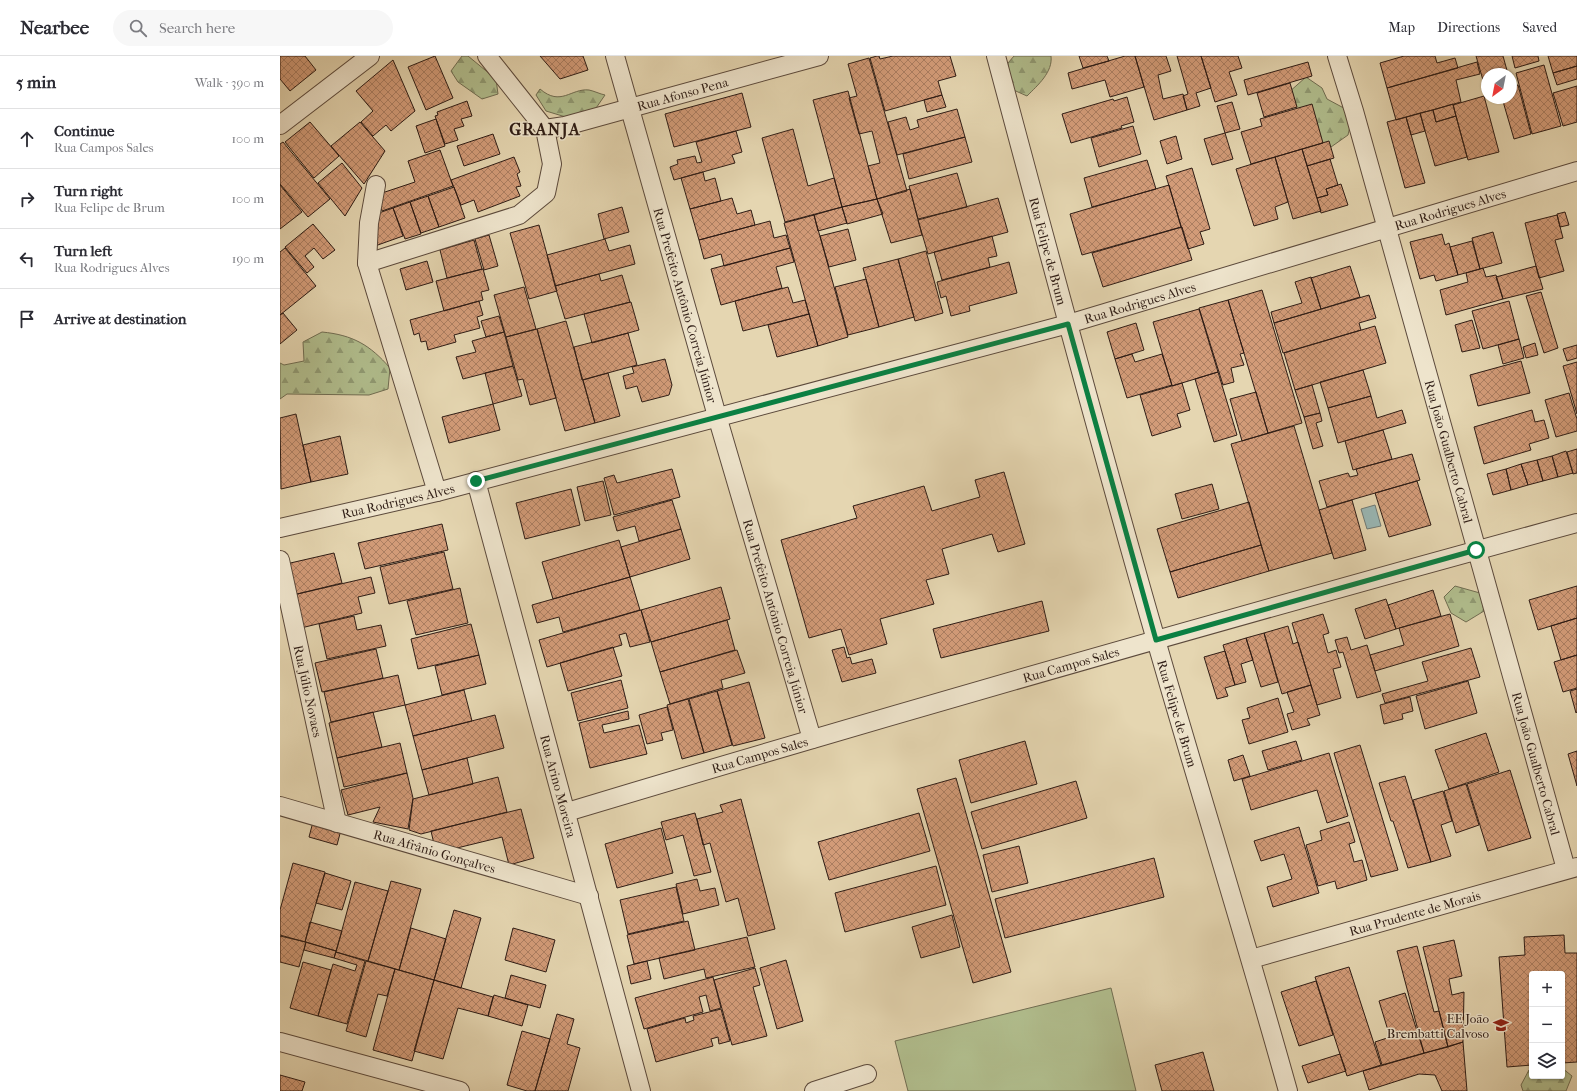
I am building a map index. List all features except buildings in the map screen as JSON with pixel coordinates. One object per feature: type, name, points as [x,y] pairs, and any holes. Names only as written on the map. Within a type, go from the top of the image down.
[{"type":"street","points":[[280,125],[370,56]]},
{"type":"street","points":[[367,263],[519,215],[546,193],[552,164],[545,130],[487,56]]},
{"type":"street","name":"Rua Prefeito Antônio Correia Júnior","points":[[615,56],[717,416],[812,739]]},
{"type":"street","name":"Rua Afonso Pena","points":[[545,130],[820,56]]},
{"type":"street","name":"Rua Felipe de Brum","points":[[996,56],[1068,324],[1156,640],[1251,959],[1288,1091]]},
{"type":"street","name":"Rua João Gualberto Cabral","points":[[1337,56],[1476,550],[1572,868]]},
{"type":"street","name":"Rua Rodrigues Alves","points":[[280,528],[437,492],[717,416],[1068,324],[1386,227],[1577,171]]},
{"type":"street","points":[[376,185],[369,223],[367,263],[437,492]]},
{"type":"street","name":"Rua Arino Moreira","points":[[476,481],[567,812],[641,1091]]},
{"type":"street","name":"Rua Campos Sales","points":[[567,812],[812,739],[1156,640],[1577,523]]},
{"type":"street","name":"Rua Júlio Novaes","points":[[280,560],[337,823]]},
{"type":"street","name":"Rua Afrânio Gonçalves","points":[[280,806],[589,896]]},
{"type":"street","name":"Rua Prudente de Morais","points":[[1251,959],[1572,868]]},
{"type":"street","points":[[280,1042],[460,1091]]},
{"type":"street","points":[[814,1091],[867,1074]]},
{"type":"green space","points":[[462,56],[468,56],[496,79],[498,94],[482,99],[458,82],[451,71]]},
{"type":"green space","points":[[1014,56],[1051,56],[1050,67],[1044,78],[1027,96],[1009,88],[1008,63]]},
{"type":"green space","points":[[1306,77],[1322,88],[1327,99],[1353,113],[1348,135],[1331,147],[1320,147],[1288,93]]},
{"type":"green space","points":[[540,89],[547,94],[560,97],[583,90],[589,90],[605,95],[594,111],[569,118],[546,111],[536,95]]},
{"type":"green space","points":[[322,332],[333,333],[360,342],[375,353],[390,368],[388,389],[369,395],[287,394],[280,399],[280,363],[284,365],[304,361],[303,342]]},
{"type":"green space","points":[[1455,586],[1480,593],[1484,611],[1466,622],[1451,613],[1444,597]]},
{"type":"green space","points":[[1111,988],[1136,1091],[908,1091],[895,1041]]},
{"type":"green space","points":[[1529,1070],[1529,1079],[1565,1079],[1565,1070],[1572,1076],[1566,1091],[1523,1091],[1521,1085]]},
{"type":"water","points":[[1375,505],[1381,526],[1367,529],[1361,509]]},
{"type":"place","name":"EE João Brembatti Calvoso","points":[[1501,1025]]},
{"type":"district","name":"GRANJA","points":[[545,129]]},
{"type":"route","points":[[476,481],[1068,324],[1156,640],[1476,550]]}]
